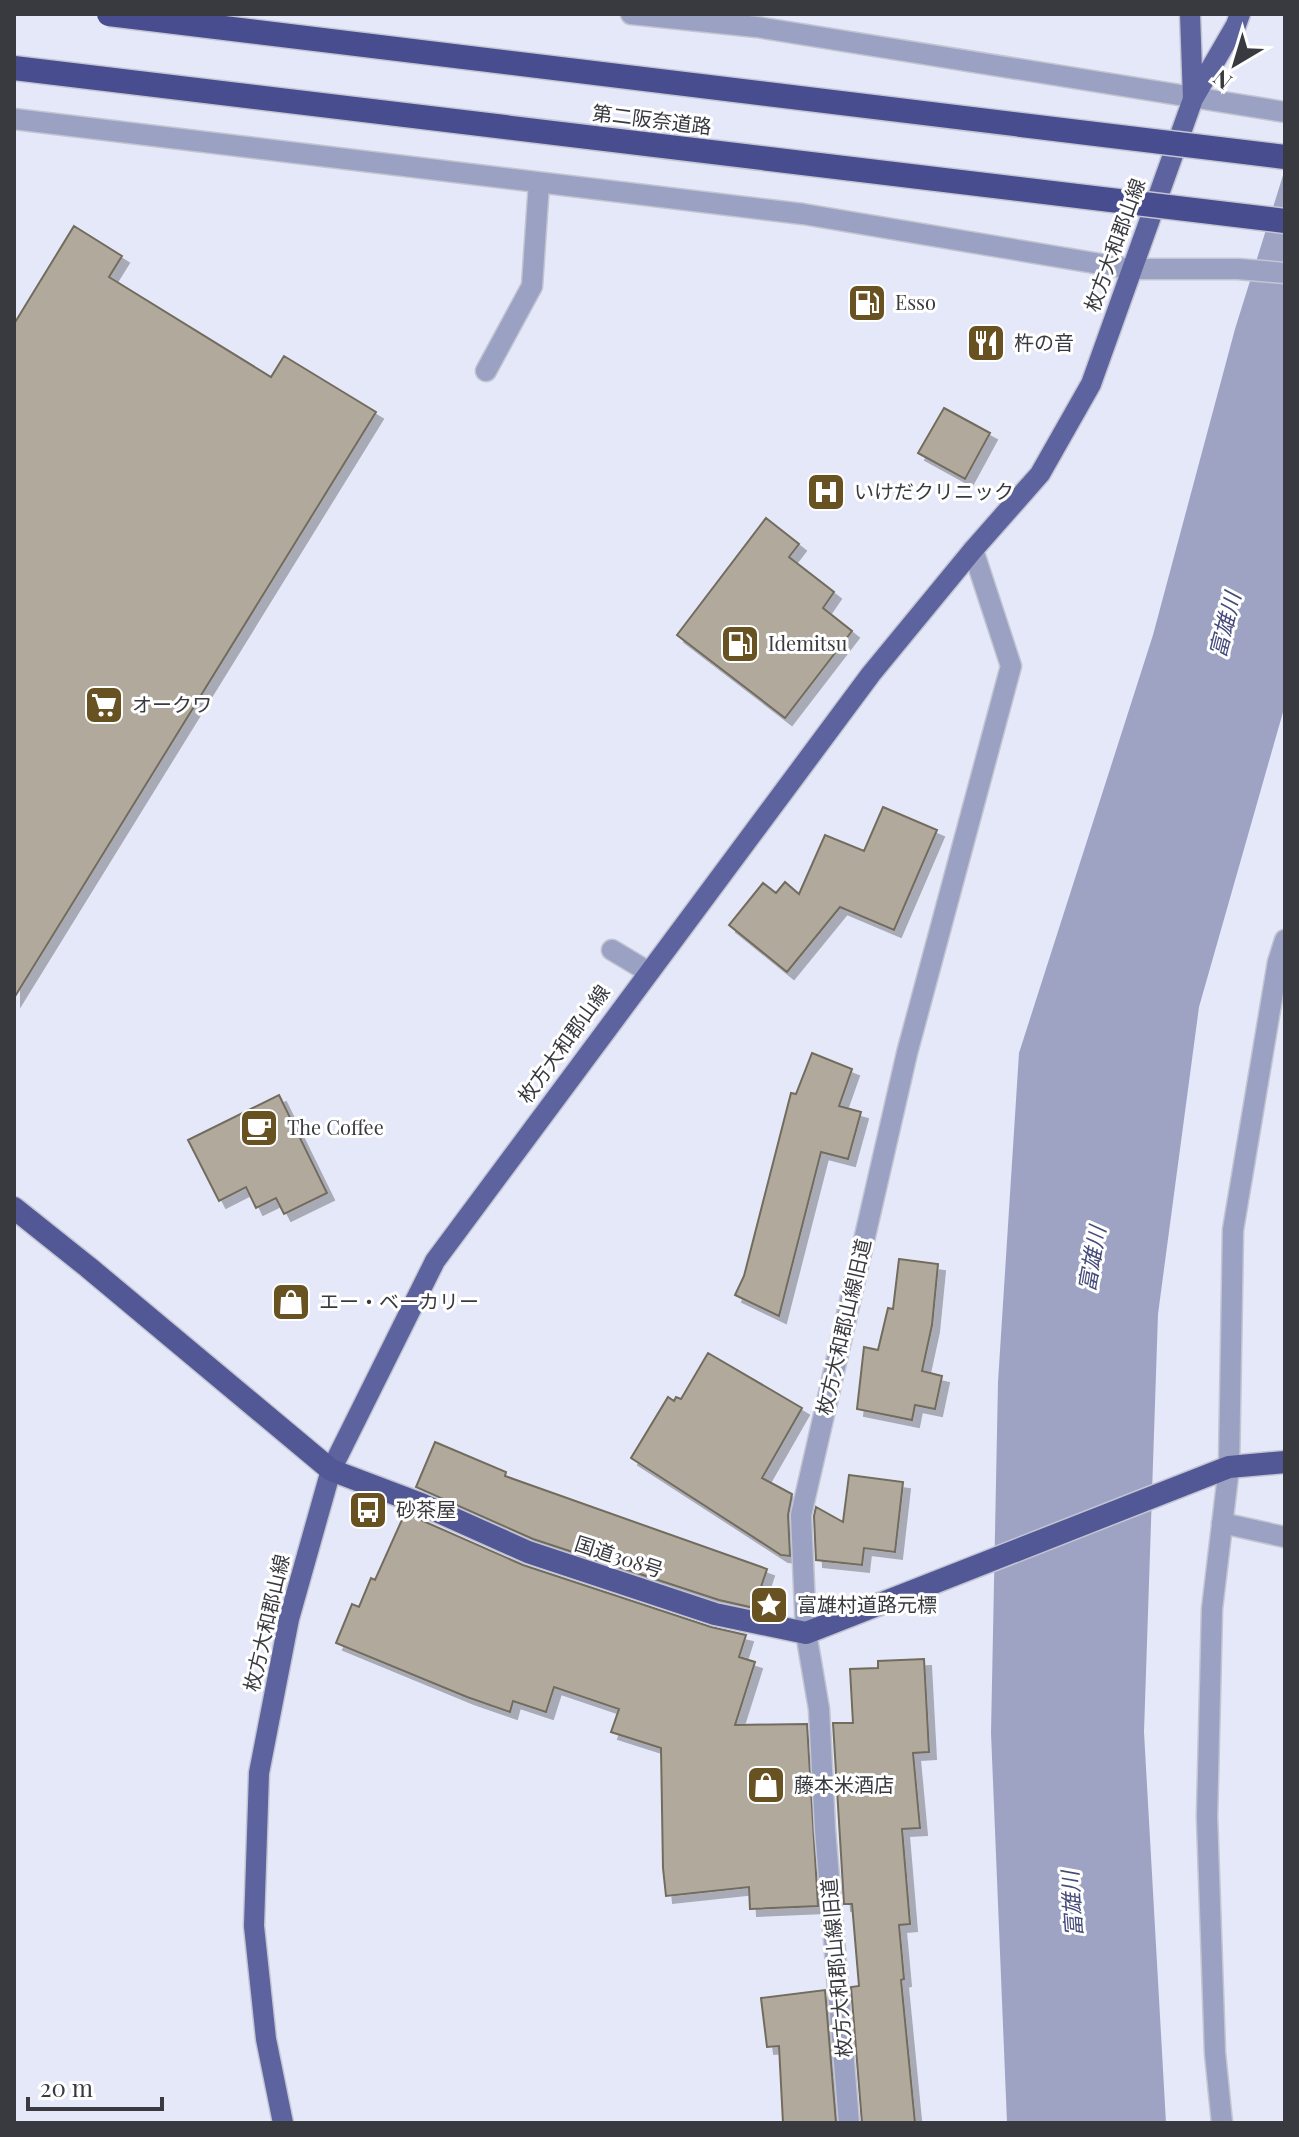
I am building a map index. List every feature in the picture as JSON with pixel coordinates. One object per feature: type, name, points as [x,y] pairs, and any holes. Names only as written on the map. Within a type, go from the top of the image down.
[{"type":"highway","name":"第二阪奈道路","points":[[109,14],[1285,157]]},
{"type":"highway","name":"第二阪奈道路","points":[[14,68],[1285,221]]},
{"type":"highway","name":"国道308号","points":[[14,1208],[331,1470],[421,1504],[528,1552],[715,1614],[806,1633]]},
{"type":"highway","points":[[806,1633],[1229,1467],[1285,1462]]},
{"type":"main road","name":"枚方大和郡山線","points":[[1190,14],[1193,99]]},
{"type":"main road","name":"枚方大和郡山線","points":[[283,2123],[266,2039],[254,1926],[259,1773],[289,1619],[331,1470],[435,1261],[647,971],[871,674],[1040,474],[1091,384],[1193,99],[1240,14]]},
{"type":"street","points":[[631,14],[757,27],[1285,112]]},
{"type":"street","points":[[14,119],[803,214],[1130,269],[1238,269],[1285,273]]},
{"type":"street","points":[[486,371],[532,286],[539,183]]},
{"type":"street","name":"枚方大和郡山線旧道","points":[[849,2123],[825,1829],[819,1709],[806,1633],[801,1515],[907,1053],[1011,666],[973,550]]},
{"type":"street","points":[[1222,2123],[1215,2053],[1207,1817],[1212,1609],[1229,1467],[1233,1230],[1278,962],[1285,940]]},
{"type":"street","points":[[612,950],[647,971]]},
{"type":"street","points":[[1222,1523],[1285,1537]]},
{"type":"water","name":"富雄川","points":[[1285,169],[1285,705],[1199,1007],[1158,1314],[1144,1732],[1166,2123],[1007,2123],[991,1733],[998,1382],[1019,1053],[1153,635],[1235,329]]},
{"type":"building","name":"オークワ","points":[[74,226],[122,256],[109,277],[271,377],[284,356],[376,412],[14,998],[14,324]]},
{"type":"building","points":[[944,408],[990,433],[965,479],[918,453]]},
{"type":"building","points":[[766,518],[799,544],[789,557],[834,592],[823,608],[852,631],[785,718],[677,635]]},
{"type":"building","points":[[883,807],[937,830],[894,930],[840,907],[787,972],[729,925],[763,883],[776,893],[785,882],[799,894],[825,835],[864,851]]},
{"type":"building","points":[[812,1053],[852,1069],[839,1106],[861,1112],[848,1159],[821,1152],[779,1316],[735,1295],[744,1276],[791,1093],[796,1094]]},
{"type":"building","points":[[279,1095],[327,1193],[284,1214],[276,1198],[256,1208],[246,1187],[219,1201],[188,1140]]},
{"type":"building","points":[[899,1259],[938,1264],[932,1325],[922,1371],[942,1376],[935,1409],[915,1405],[912,1420],[857,1409],[864,1347],[878,1350],[888,1308],[893,1309]]},
{"type":"building","points":[[708,1353],[802,1408],[762,1478],[792,1494],[788,1515],[790,1556],[781,1555],[631,1458],[668,1397],[674,1401],[676,1397],[681,1399]]},
{"type":"building","points":[[435,1442],[506,1472],[505,1476],[767,1569],[754,1608],[719,1600],[533,1539],[416,1487]]},
{"type":"building","points":[[849,1475],[903,1482],[895,1552],[864,1548],[862,1565],[816,1560],[816,1507],[843,1522]]},
{"type":"building","points":[[405,1513],[523,1565],[711,1627],[746,1635],[739,1657],[755,1662],[735,1725],[807,1724],[818,1906],[750,1909],[749,1887],[666,1896],[661,1748],[611,1732],[619,1709],[554,1687],[546,1712],[513,1701],[510,1712],[336,1643],[352,1604],[359,1607],[371,1578],[375,1580]]},
{"type":"building","points":[[924,1659],[929,1752],[913,1753],[920,1828],[902,1829],[910,1924],[899,1925],[904,1979],[901,1980],[915,2123],[862,2123],[851,1987],[859,1986],[852,1904],[844,1904],[833,1723],[853,1723],[850,1669],[878,1668],[878,1661]]},
{"type":"building","points":[[825,1990],[836,2123],[783,2123],[779,2046],[767,2047],[761,1998]]},
{"type":"place","name":"Esso","points":[[867,303]]},
{"type":"place","name":"杵の音","points":[[986,343]]},
{"type":"place","name":"いけだクリニック","points":[[826,492]]},
{"type":"place","name":"Idemitsu","points":[[740,644]]},
{"type":"place","name":"オークワ","points":[[104,705]]},
{"type":"place","name":"The Coffee","points":[[259,1128]]},
{"type":"place","name":"エー・ベーカリー","points":[[291,1302]]},
{"type":"place","name":"砂茶屋","points":[[368,1510]]},
{"type":"place","name":"富雄村道路元標","points":[[769,1605]]},
{"type":"place","name":"藤本米酒店","points":[[766,1785]]}]
